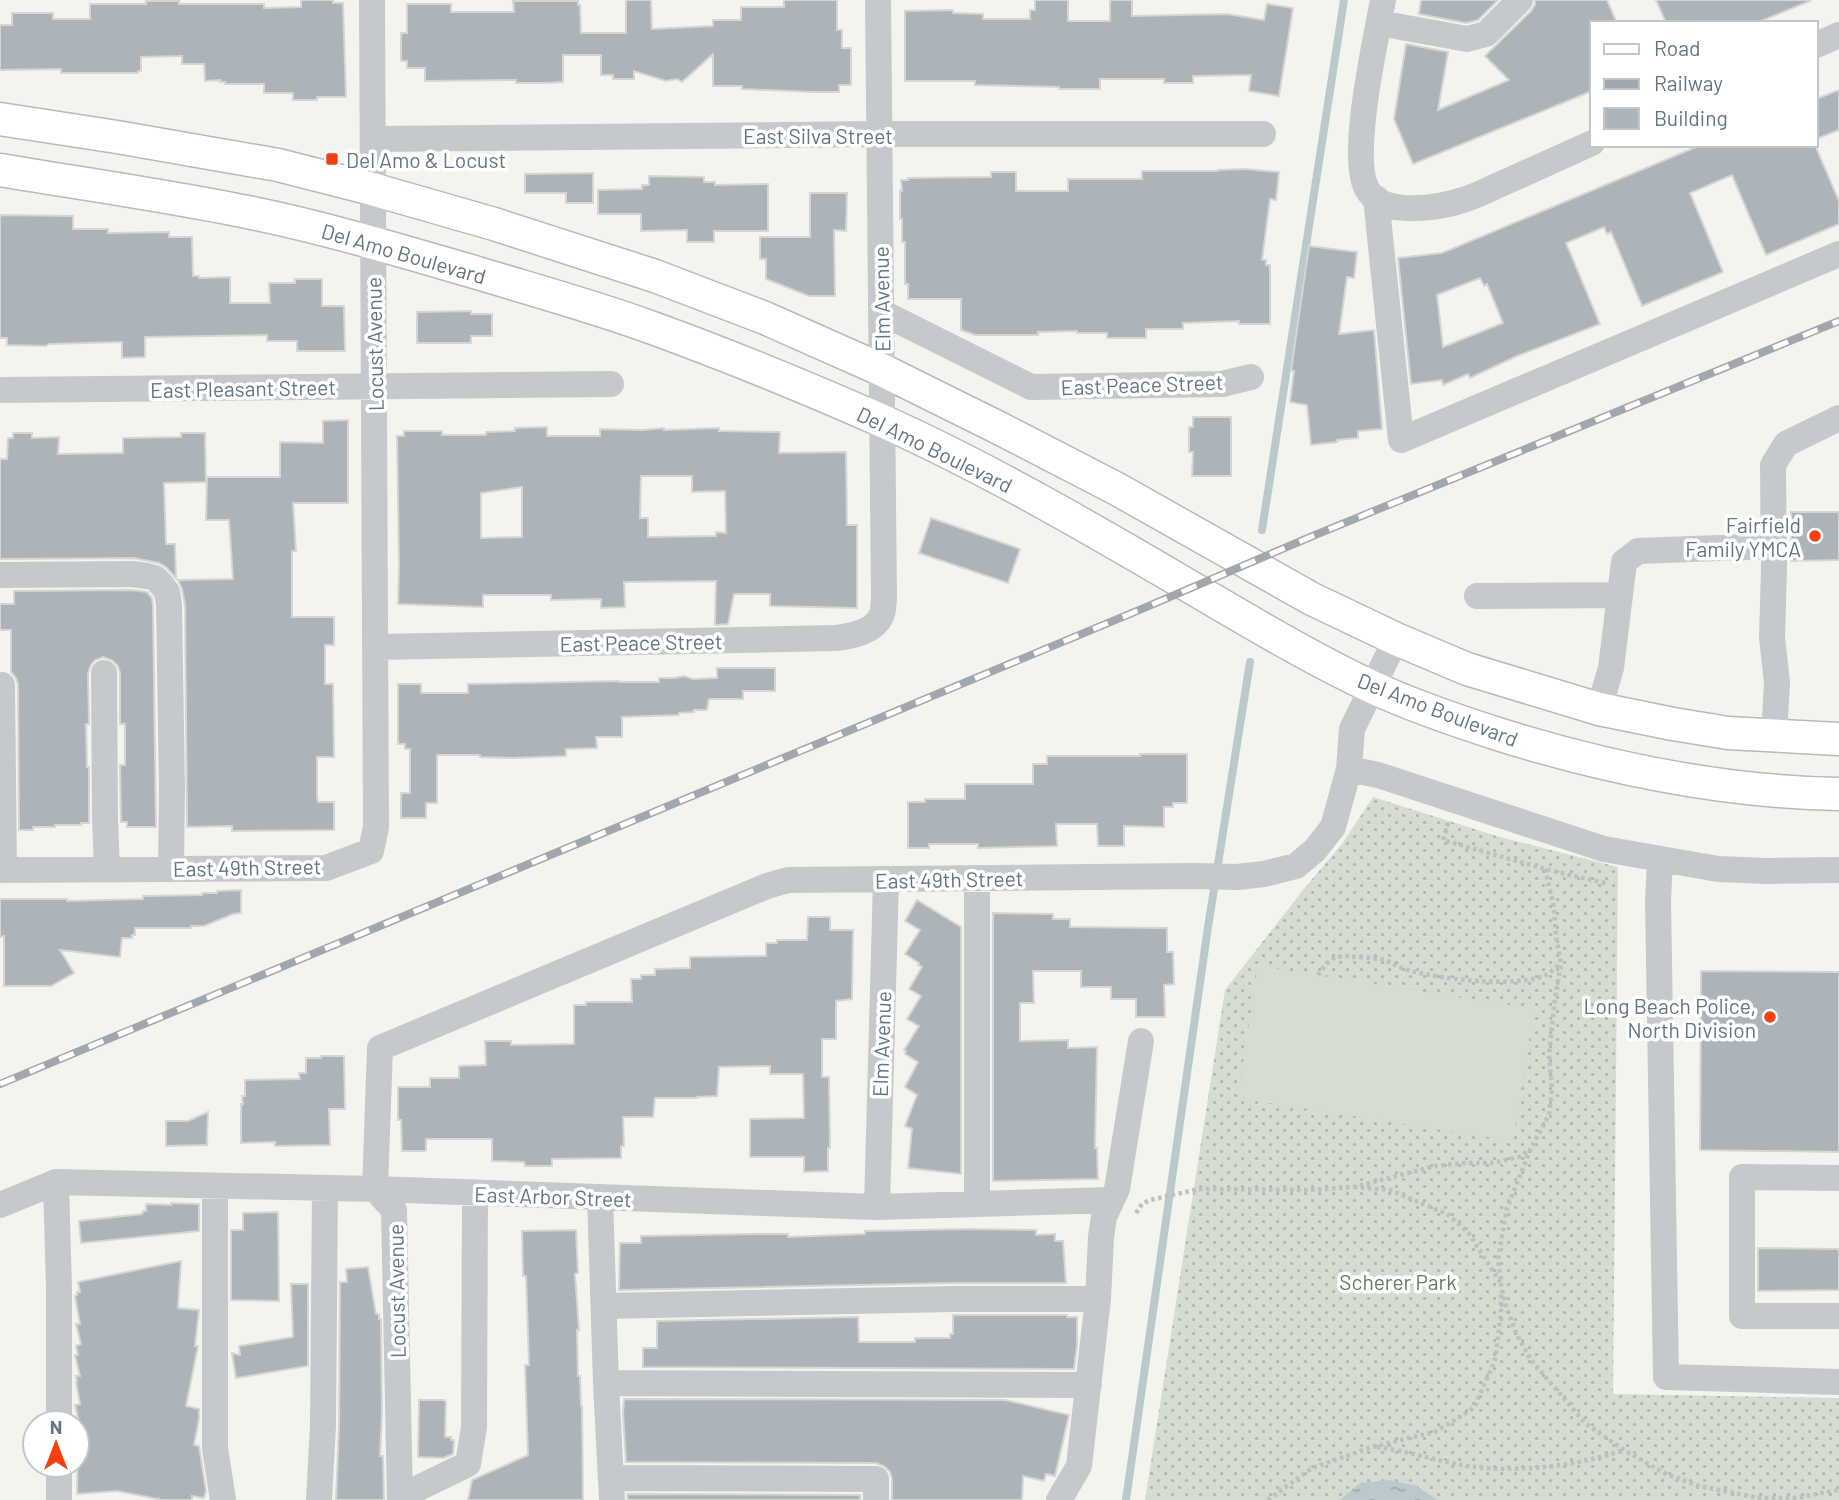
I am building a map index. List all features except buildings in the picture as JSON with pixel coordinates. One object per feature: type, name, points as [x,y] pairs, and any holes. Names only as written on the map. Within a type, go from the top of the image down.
[{"type":"main road","points":[[0,119],[278,165],[494,224],[654,276],[765,318],[882,370],[1116,489],[1312,599],[1467,669],[1599,709],[1714,731],[1839,738]]},
{"type":"main road","name":"Del Amo Boulevard","points":[[0,170],[255,214],[372,242],[646,326],[790,381],[883,421],[985,471],[1086,526],[1290,645],[1373,687],[1457,721],[1560,754],[1666,776],[1756,789],[1839,794]]},
{"type":"street","name":"Locust Avenue","points":[[372,0],[376,647]]},
{"type":"street","name":"Elm Avenue","points":[[878,0],[884,599]]},
{"type":"street","points":[[1520,0],[1486,34],[1468,39],[1381,11],[1361,136],[1361,163],[1367,190],[1377,200],[1400,208],[1430,208],[1466,199],[1590,144]]},
{"type":"street","points":[[1818,44],[1839,35]]},
{"type":"street","name":"East Silva Street","points":[[373,139],[879,134],[1263,134]]},
{"type":"street","points":[[1377,200],[1401,440],[1839,254]]},
{"type":"street","name":"East Peace Street","points":[[881,312],[1031,387],[1223,384],[1251,377]]},
{"type":"street","name":"East Pleasant Street","points":[[0,390],[611,384]]},
{"type":"street","points":[[1774,736],[1777,683],[1772,637],[1773,465],[1786,444],[1839,418]]},
{"type":"street","points":[[1599,709],[1611,668],[1624,562],[1638,551],[1773,546]]},
{"type":"street","points":[[0,575],[132,574],[155,578],[167,592],[172,775],[171,869]]},
{"type":"street","points":[[1477,596],[1620,595]]},
{"type":"street","name":"East Peace Street","points":[[376,647],[836,638],[857,635],[872,626],[881,617],[884,599]]},
{"type":"street","name":"East 49th Street","points":[[375,1189],[380,1048],[767,886],[788,880],[1237,877],[1296,866],[1315,850],[1333,827],[1349,769],[1353,729],[1396,639]]},
{"type":"street","name":"East 49th Street","points":[[2,870],[326,868],[371,851],[376,827],[376,647]]},
{"type":"street","points":[[104,673],[107,870]]},
{"type":"street","points":[[2,685],[2,870]]},
{"type":"street","points":[[1349,769],[1378,775],[1605,849],[1718,869],[1839,870]]},
{"type":"street","points":[[1660,859],[1658,901],[1666,1377],[1839,1382]]},
{"type":"street","points":[[977,879],[977,1203]]},
{"type":"street","name":"Elm Avenue","points":[[877,1207],[886,880]]},
{"type":"street","points":[[1059,1500],[1079,1466],[1098,1299],[1101,1237],[1104,1217],[1117,1189],[1141,1041]]},
{"type":"street","points":[[1839,1178],[1741,1177],[1742,1316],[1839,1316]]},
{"type":"street","points":[[56,1182],[59,1409]]},
{"type":"street","name":"East Arbor Street","points":[[0,1205],[56,1182],[375,1189],[877,1207],[1111,1200]]},
{"type":"street","points":[[215,1186],[215,1448],[223,1500]]},
{"type":"street","points":[[320,1500],[325,1188]]},
{"type":"street","name":"Locust Avenue","points":[[375,1189],[394,1210],[400,1498]]},
{"type":"street","points":[[400,1498],[468,1464],[474,1427],[475,1193]]},
{"type":"street","points":[[600,1197],[612,1489],[876,1479],[876,1500]]},
{"type":"street","points":[[604,1306],[1098,1299]]},
{"type":"street","points":[[606,1383],[1089,1385]]},
{"type":"street","points":[[59,1479],[59,1500]]},
{"type":"path","points":[[1450,819],[1443,840],[1545,870],[1608,884]]},
{"type":"path","points":[[1268,1500],[1312,1468],[1372,1447],[1435,1432],[1475,1408],[1495,1360],[1501,1313],[1498,1259],[1507,1208],[1531,1149],[1549,1115],[1552,1088],[1549,1055],[1561,963],[1554,907],[1545,870]]},
{"type":"path","points":[[1318,975],[1324,966],[1336,957],[1384,960],[1427,975],[1465,981],[1519,981],[1546,975],[1561,963]]},
{"type":"path","points":[[1354,1187],[1435,1166],[1506,1160],[1519,1157],[1531,1149]]},
{"type":"path","points":[[1150,1200],[1199,1189],[1310,1190],[1354,1187],[1390,1190],[1447,1214],[1468,1232],[1501,1285],[1516,1333],[1531,1360],[1585,1423],[1624,1450],[1666,1474],[1699,1486],[1759,1498],[1795,1498],[1839,1490]]},
{"type":"path","points":[[1372,1447],[1483,1468],[1567,1465],[1624,1450]]},
{"type":"green space","name":"Scherer Park","points":[[1373,797],[1500,837],[1618,867],[1613,1394],[1839,1398],[1839,1500],[1145,1500],[1225,990],[1342,844]]},
{"type":"green space","points":[[1258,966],[1534,1009],[1513,1141],[1238,1098]]},
{"type":"water","points":[[1390,1480],[1417,1486],[1437,1500],[1340,1500],[1360,1483]]},
{"type":"waterway","points":[[1262,530],[1344,0]]},
{"type":"waterway","points":[[1126,1500],[1208,927],[1250,662]]},
{"type":"railway","points":[[0,1084],[1315,535],[1839,321]]},
{"type":"place","name":"Del Amo & Locust","points":[[332,159]]},
{"type":"place","name":"Fairfield Family YMCA","points":[[1815,536]]},
{"type":"place","name":"Long Beach Police, North Division","points":[[1770,1017]]}]
